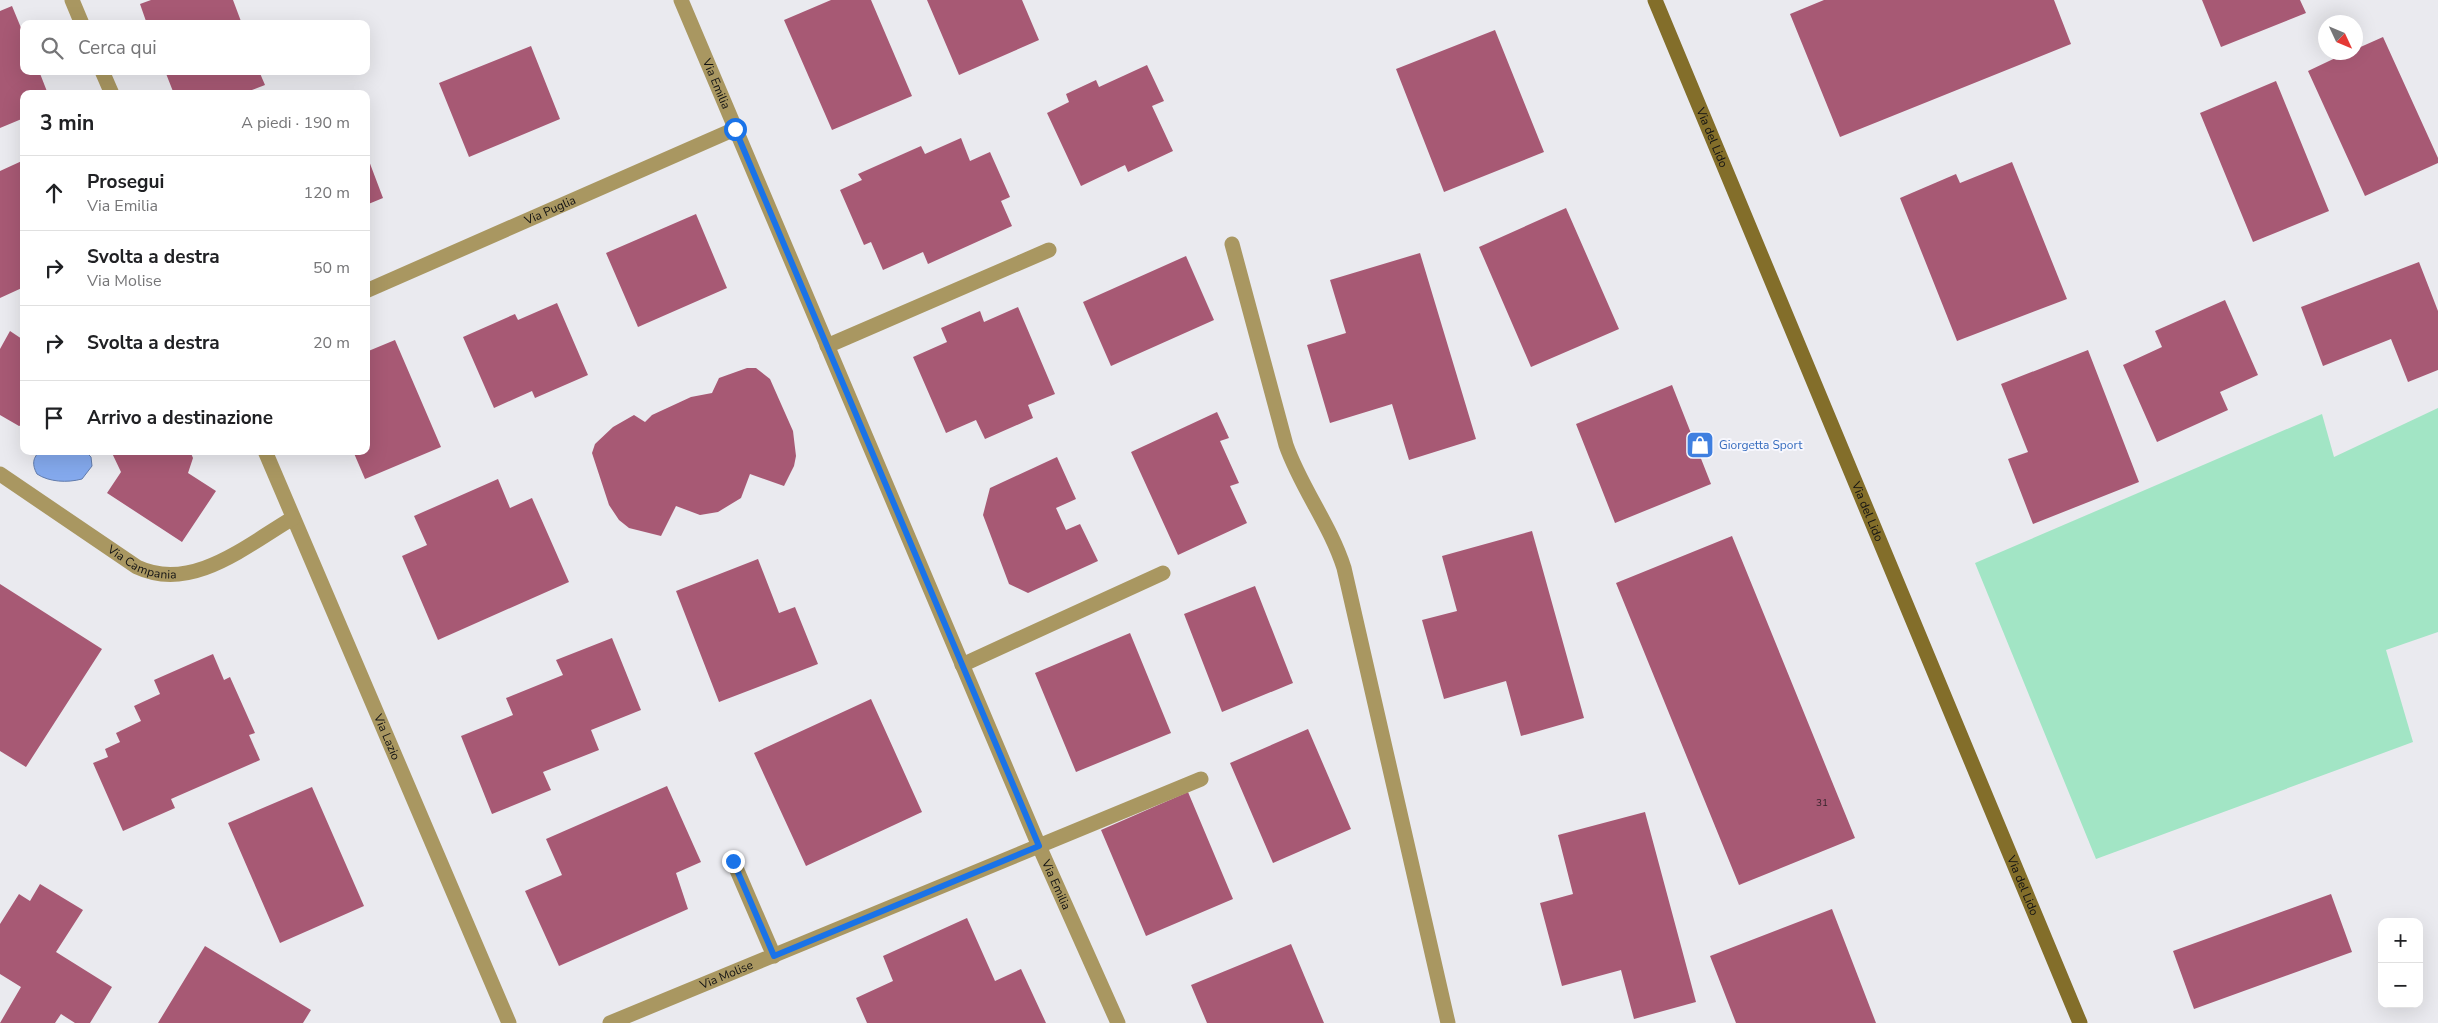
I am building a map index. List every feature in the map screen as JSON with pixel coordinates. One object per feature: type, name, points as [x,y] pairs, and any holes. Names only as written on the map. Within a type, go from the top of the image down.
[{"type":"main road","name":"Via del Lido","points":[[1654,0],[2080,1023]]},
{"type":"street","points":[[72,0],[80,20]]},
{"type":"street","name":"Via Emilia","points":[[680,0],[1039,846],[1118,1023]]},
{"type":"street","points":[[104,75],[110,90]]},
{"type":"street","name":"Via Puglia","points":[[370,289],[735,129]]},
{"type":"street","points":[[1232,244],[1286,445],[1296,472],[1334,539],[1344,568],[1448,1023]]},
{"type":"street","points":[[827,346],[1049,250]]},
{"type":"street","name":"Via Lazio","points":[[267,455],[509,1023]]},
{"type":"street","name":"Via Campania","points":[[0,474],[137,566],[156,574],[186,574],[203,569],[293,518]]},
{"type":"street","points":[[962,666],[1163,573]]},
{"type":"street","name":"Via Molise","points":[[610,1023],[1201,779]]},
{"type":"street","points":[[733,861],[774,956]]},
{"type":"green space","points":[[2438,408],[2438,632],[2386,650],[2413,742],[2096,859],[1975,563],[2322,414],[2334,457]]},
{"type":"water","points":[[37,455],[89,455],[92,466],[82,479],[70,481],[53,480],[37,474],[34,467],[34,459]]},
{"type":"building","points":[[151,0],[233,0],[240,20],[146,20],[140,4]]},
{"type":"building","points":[[831,0],[871,0],[912,96],[832,130],[784,20]]},
{"type":"building","points":[[927,0],[1022,0],[1039,40],[959,75]]},
{"type":"building","points":[[1824,0],[2054,0],[2071,44],[1840,137],[1790,14]]},
{"type":"building","points":[[2202,0],[2300,0],[2306,13],[2221,47]]},
{"type":"building","points":[[12,6],[20,25],[20,75],[41,75],[46,90],[20,90],[20,120],[0,128],[0,11]]},
{"type":"building","points":[[1495,30],[1544,152],[1444,192],[1396,69]]},
{"type":"building","points":[[2383,37],[2438,158],[2438,163],[2365,196],[2308,71],[2331,60],[2363,60],[2363,46]]},
{"type":"building","points":[[531,46],[560,119],[469,157],[439,83]]},
{"type":"building","points":[[1147,65],[1164,101],[1152,106],[1173,151],[1128,172],[1125,165],[1081,186],[1047,113],[1069,102],[1066,94],[1096,80],[1099,87]]},
{"type":"building","points":[[167,75],[261,75],[265,85],[252,90],[172,90]]},
{"type":"building","points":[[2276,81],[2329,211],[2253,242],[2200,113]]},
{"type":"building","points":[[961,138],[970,161],[990,152],[1010,197],[1001,201],[1012,226],[928,264],[923,252],[883,270],[871,242],[864,245],[840,190],[862,180],[858,174],[921,146],[925,154]]},
{"type":"building","points":[[20,162],[20,289],[0,298],[0,171]]},
{"type":"building","points":[[2012,162],[2067,299],[1957,341],[1900,198],[1956,174],[1960,183]]},
{"type":"building","points":[[370,164],[383,198],[370,203]]},
{"type":"building","points":[[1566,208],[1619,329],[1531,367],[1479,247]]},
{"type":"building","points":[[696,214],[727,288],[638,327],[606,253]]},
{"type":"building","points":[[1420,253],[1476,439],[1409,460],[1392,404],[1330,423],[1307,345],[1346,333],[1330,280]]},
{"type":"building","points":[[1186,256],[1214,320],[1111,366],[1083,302]]},
{"type":"building","points":[[2419,262],[2438,311],[2438,370],[2408,382],[2391,339],[2323,366],[2301,307]]},
{"type":"building","points":[[2225,300],[2258,375],[2220,392],[2228,410],[2157,442],[2123,365],[2162,347],[2155,331]]},
{"type":"building","points":[[557,303],[588,375],[535,398],[532,391],[494,408],[463,337],[515,314],[518,320]]},
{"type":"building","points":[[1018,307],[1055,394],[1028,405],[1033,418],[985,439],[976,420],[946,433],[913,357],[947,342],[941,328],[980,311],[984,322]]},
{"type":"building","points":[[10,331],[20,338],[19,426],[0,415],[0,349]]},
{"type":"building","points":[[395,340],[441,447],[365,479],[355,455],[370,455],[370,350]]},
{"type":"building","points":[[2088,350],[2139,482],[2033,524],[2008,459],[2028,452],[2001,384]]},
{"type":"building","points":[[747,368],[756,368],[770,379],[793,431],[796,456],[794,466],[784,486],[750,474],[741,498],[718,512],[700,515],[676,506],[661,536],[629,528],[619,520],[609,505],[592,453],[595,444],[613,427],[634,415],[645,422],[652,415],[691,397],[712,393],[719,378]]},
{"type":"building","points":[[1672,385],[1711,484],[1615,523],[1576,424]]},
{"type":"building","points":[[1217,412],[1229,438],[1220,441],[1239,483],[1230,486],[1247,523],[1178,555],[1131,452]]},
{"type":"building","points":[[113,455],[192,455],[193,458],[188,473],[216,491],[182,542],[107,493],[121,472]]},
{"type":"building","points":[[1057,457],[1076,499],[1056,508],[1066,530],[1080,524],[1098,561],[1028,593],[1009,584],[983,515],[990,488]]},
{"type":"building","points":[[498,479],[510,508],[532,498],[569,582],[438,640],[402,556],[427,545],[414,516]]},
{"type":"building","points":[[1532,531],[1584,718],[1521,736],[1506,681],[1444,699],[1422,620],[1457,611],[1442,556]]},
{"type":"building","points":[[1732,536],[1855,838],[1739,885],[1616,583]]},
{"type":"building","points":[[758,559],[779,613],[795,607],[818,664],[719,702],[676,591]]},
{"type":"building","points":[[0,584],[102,649],[26,767],[0,751]]},
{"type":"building","points":[[1255,586],[1293,683],[1222,712],[1184,614]]},
{"type":"building","points":[[1130,633],[1171,733],[1076,772],[1035,673]]},
{"type":"building","points":[[612,638],[641,710],[591,730],[599,750],[543,772],[551,790],[492,814],[461,736],[513,715],[506,698],[563,675],[556,660]]},
{"type":"building","points":[[213,654],[224,680],[230,677],[255,733],[249,735],[260,760],[171,799],[175,808],[123,831],[93,763],[108,757],[105,749],[120,742],[116,733],[141,721],[134,706],[160,694],[154,680]]},
{"type":"building","points":[[871,699],[922,812],[806,866],[754,753]]},
{"type":"building","points":[[1308,729],[1351,829],[1273,863],[1230,763]]},
{"type":"building","points":[[667,786],[701,862],[676,873],[688,909],[559,966],[525,891],[562,875],[546,839]]},
{"type":"building","points":[[312,787],[364,906],[280,943],[228,823]]},
{"type":"building","points":[[1188,792],[1233,899],[1146,936],[1101,830]]},
{"type":"building","points":[[1645,812],[1696,1002],[1634,1019],[1621,970],[1562,986],[1540,903],[1573,894],[1558,835]]},
{"type":"building","points":[[40,884],[83,910],[56,952],[112,987],[90,1023],[75,1023],[61,1014],[55,1023],[0,1023],[21,987],[0,974],[0,924],[19,894],[30,901]]},
{"type":"building","points":[[2331,894],[2352,952],[2194,1009],[2173,951]]},
{"type":"building","points":[[1832,909],[1876,1023],[1736,1023],[1710,956]]},
{"type":"building","points":[[967,918],[995,981],[1021,969],[1046,1023],[867,1023],[856,998],[893,981],[883,956]]},
{"type":"building","points":[[1291,944],[1324,1023],[1207,1023],[1191,985]]},
{"type":"building","points":[[205,946],[311,1010],[303,1023],[158,1023]]},
{"type":"place","name":"Giorgetta Sport","points":[[1700,445]]},
{"type":"route","points":[[733,861],[774,956],[1039,846],[735,129]]}]
